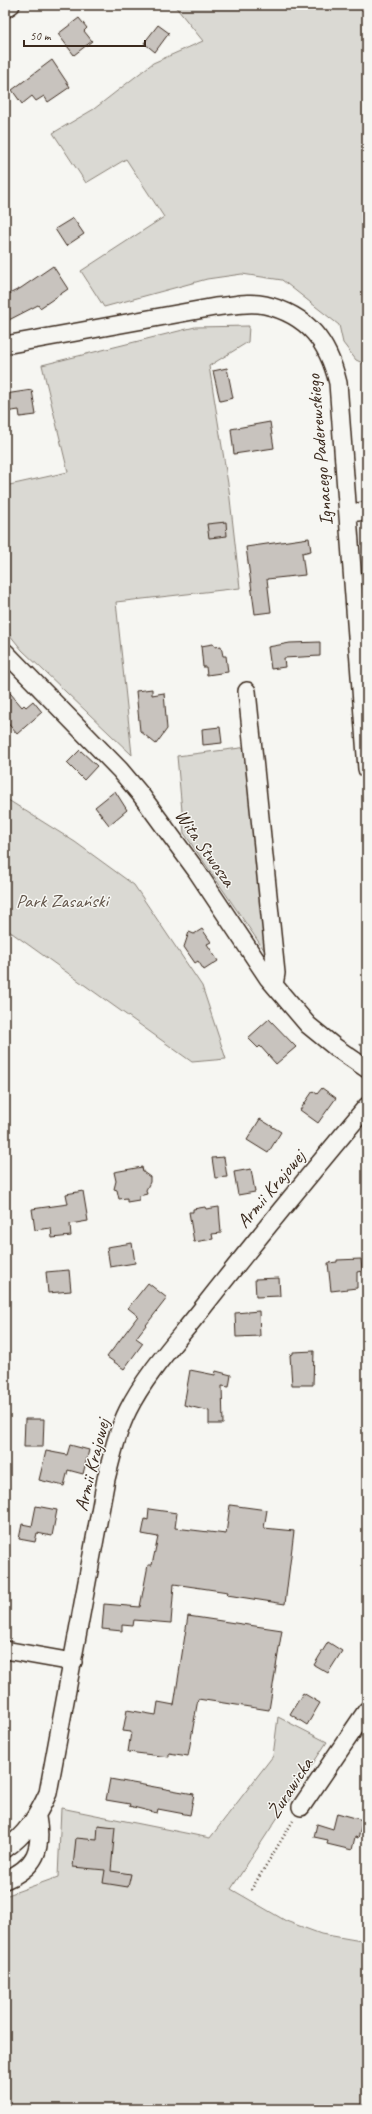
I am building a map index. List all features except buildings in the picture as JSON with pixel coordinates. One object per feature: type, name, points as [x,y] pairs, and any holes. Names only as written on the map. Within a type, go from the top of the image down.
[{"type":"street","points":[[5,9],[11,5]]},
{"type":"street","name":"Ignacego Paderewskiego","points":[[5,345],[215,307],[245,304],[264,305],[286,312],[303,322],[315,334],[332,360],[338,383],[365,720],[367,769]]},
{"type":"street","points":[[348,513],[367,511]]},
{"type":"street","name":"Wita Stwosza","points":[[5,652],[120,770],[141,795],[196,870],[274,985],[308,1025],[335,1047],[367,1069]]},
{"type":"street","points":[[247,691],[276,973],[274,985]]},
{"type":"street","name":"Armii Krajowej","points":[[5,1849],[24,1832],[37,1817],[48,1793],[54,1768],[106,1479],[119,1431],[128,1410],[170,1349],[233,1269],[367,1106]]},
{"type":"street","points":[[5,1650],[73,1662]]},
{"type":"street","name":"Żurawicka","points":[[301,1807],[367,1710]]},
{"type":"street","points":[[5,1880],[18,1875],[34,1860],[40,1833],[37,1817]]},
{"type":"path","points":[[367,898],[367,912]]},
{"type":"path","name":"Żurawicka","points":[[250,1890],[301,1807]]},
{"type":"green space","points":[[174,5],[367,5],[367,365],[356,360],[343,343],[339,325],[282,280],[242,274],[207,279],[104,307],[81,271],[164,217],[126,159],[86,183],[53,133],[94,109],[153,63],[203,41]]},
{"type":"green space","points":[[249,326],[248,342],[209,366],[229,490],[240,588],[116,602],[132,755],[22,650],[5,629],[5,522],[8,521],[5,486],[68,472],[42,365],[195,327]]},
{"type":"green space","points":[[248,747],[271,960],[184,833],[177,756]]},
{"type":"green space","name":"Park Zasański","points":[[5,798],[75,842],[134,885],[202,986],[226,1059],[192,1062],[5,928]]},
{"type":"green space","points":[[278,1717],[327,1742],[231,1889],[286,1921],[321,1934],[367,1942],[367,2109],[5,2109],[5,1896],[58,1877],[61,1808],[210,1838],[273,1756]]}]
